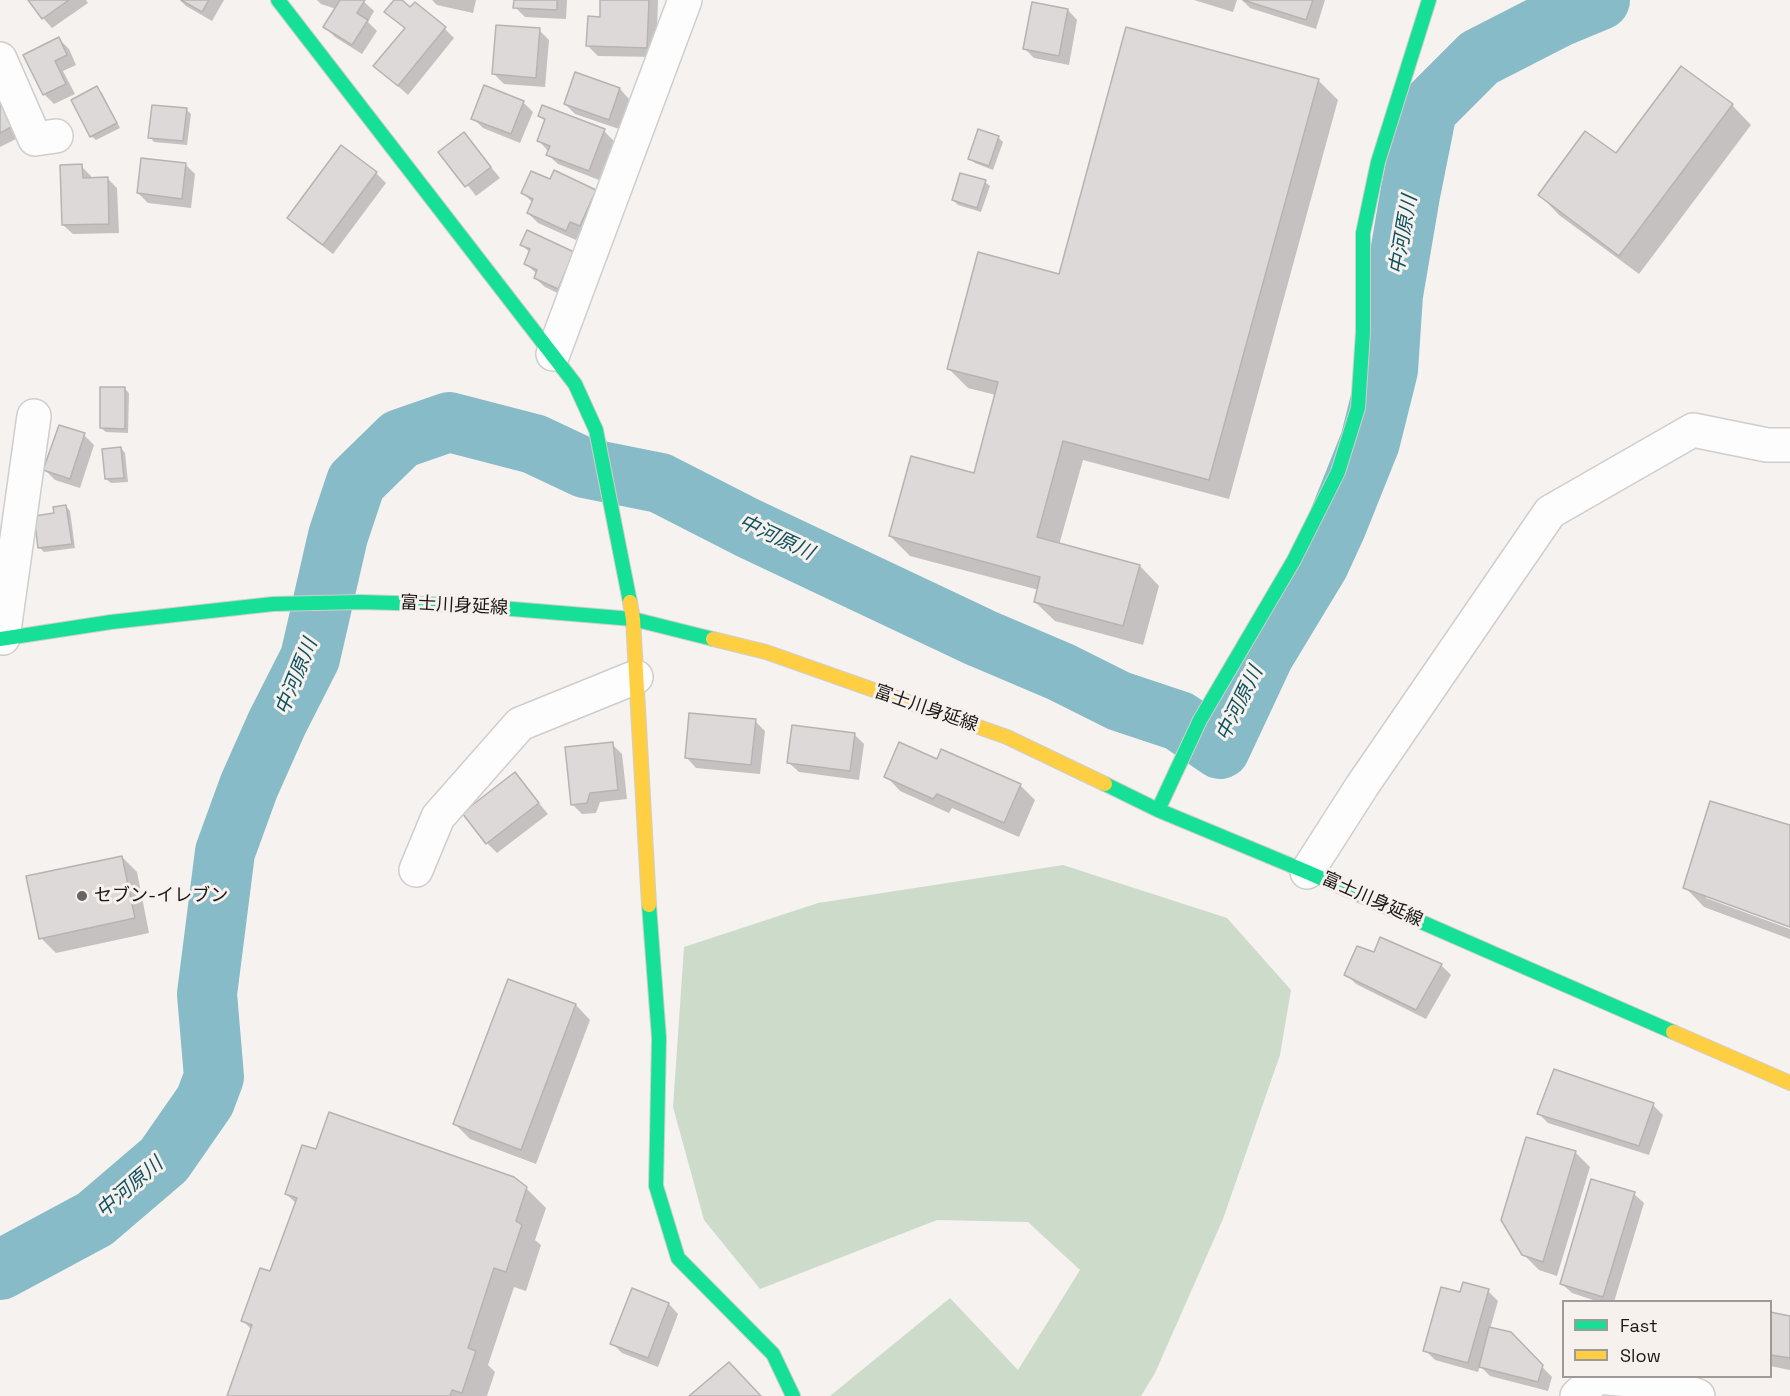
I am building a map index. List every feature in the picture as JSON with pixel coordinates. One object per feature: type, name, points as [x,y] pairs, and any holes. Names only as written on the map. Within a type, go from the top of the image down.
[{"type":"street","points":[[278,0],[553,354],[575,384],[596,430],[633,619],[645,848],[659,1038],[656,1186],[678,1258],[773,1354],[793,1396]]},
{"type":"street","points":[[553,354],[685,0]]},
{"type":"street","points":[[1158,810],[1200,720],[1294,560],[1338,472],[1358,408],[1364,332],[1363,233],[1378,162],[1429,0]]},
{"type":"street","points":[[0,59],[35,139],[56,136]]},
{"type":"street","points":[[1,639],[10,509],[34,416]]},
{"type":"street","points":[[1307,872],[1362,786],[1550,512],[1693,430],[1767,445],[1790,445]]},
{"type":"street","name":"富士川身延線","points":[[1,639],[111,622],[273,604],[360,602],[464,605],[633,619],[766,652],[1006,737],[1158,810],[1307,872],[1790,1083]]},
{"type":"street","points":[[416,870],[438,817],[520,724],[636,677]]},
{"type":"street","points":[[1576,1396],[1596,1378]]},
{"type":"street","points":[[1608,1378],[1663,1383],[1698,1396]]},
{"type":"green space","points":[[1063,865],[1227,918],[1291,990],[1280,1055],[1223,1219],[1155,1373],[1141,1396],[830,1396],[950,1298],[1018,1370],[1080,1270],[1028,1222],[937,1220],[760,1289],[704,1220],[673,1107],[684,947],[818,903]]},
{"type":"building","points":[[28,0],[69,0],[42,19]]},
{"type":"building","points":[[181,0],[209,0],[202,12]]},
{"type":"building","points":[[340,0],[365,0],[357,13],[368,20],[352,45],[323,27]]},
{"type":"building","points":[[394,0],[402,0],[410,7],[415,2],[446,27],[398,86],[373,66],[405,28],[384,12]]},
{"type":"building","points":[[514,0],[557,0],[557,10],[513,8]]},
{"type":"building","points":[[600,0],[649,0],[647,48],[586,46],[588,16],[600,17]]},
{"type":"building","points":[[1243,0],[1313,0],[1306,20]]},
{"type":"building","points":[[1032,2],[1068,9],[1059,56],[1023,49]]},
{"type":"building","points":[[496,25],[540,28],[536,78],[492,74]]},
{"type":"building","points":[[1126,27],[1319,79],[1209,480],[1063,441],[1037,537],[1140,565],[1123,626],[1034,602],[1040,577],[889,536],[911,456],[974,473],[998,382],[947,369],[978,252],[1059,274]]},
{"type":"building","points":[[59,37],[67,55],[55,61],[66,84],[43,95],[23,55]]},
{"type":"building","points":[[1681,66],[1733,104],[1619,256],[1538,195],[1585,131],[1616,153]]},
{"type":"building","points":[[575,72],[620,88],[609,120],[564,104]]},
{"type":"building","points":[[484,85],[524,101],[511,134],[471,119]]},
{"type":"building","points":[[97,86],[117,123],[90,137],[71,100]]},
{"type":"building","points":[[0,101],[13,126],[0,133]]},
{"type":"building","points":[[152,105],[187,108],[183,141],[148,138]]},
{"type":"building","points":[[542,105],[605,129],[589,171],[546,155],[550,146],[537,141],[545,119],[538,116]]},
{"type":"building","points":[[978,129],[999,136],[989,166],[968,159]]},
{"type":"building","points":[[464,132],[491,167],[465,187],[438,152]]},
{"type":"building","points":[[341,145],[377,172],[323,245],[287,218]]},
{"type":"building","points":[[141,158],[186,163],[182,199],[137,193]]},
{"type":"building","points":[[82,164],[83,178],[108,177],[109,224],[62,225],[60,165]]},
{"type":"building","points":[[554,170],[596,190],[580,226],[570,222],[566,231],[527,213],[533,199],[521,193],[531,171],[550,179]]},
{"type":"building","points":[[960,173],[986,180],[977,208],[952,200]]},
{"type":"building","points":[[527,230],[574,252],[558,289],[534,278],[537,270],[524,264],[530,249],[520,245]]},
{"type":"building","points":[[100,387],[125,387],[125,429],[100,428]]},
{"type":"building","points":[[59,425],[85,433],[70,479],[43,470]]},
{"type":"building","points":[[121,447],[124,478],[105,479],[102,449]]},
{"type":"building","points":[[66,505],[72,544],[38,548],[34,516],[54,513],[53,507]]},
{"type":"building","points":[[689,713],[756,719],[751,765],[685,758]]},
{"type":"building","points":[[792,725],[855,733],[850,771],[787,763]]},
{"type":"building","points":[[613,742],[618,790],[590,793],[587,803],[571,805],[565,747]]},
{"type":"building","points":[[899,742],[937,759],[941,749],[1021,784],[1004,823],[937,794],[933,799],[884,777]]},
{"type":"building","points":[[515,772],[539,803],[486,844],[462,813]]},
{"type":"building","points":[[1710,801],[1790,825],[1790,927],[1683,888]]},
{"type":"building","points":[[122,856],[135,918],[39,939],[26,876]]},
{"type":"building","points":[[1380,937],[1442,964],[1416,1010],[1344,975],[1357,946],[1374,952]]},
{"type":"building","points":[[508,979],[576,1004],[521,1150],[453,1124]]},
{"type":"building","points":[[1554,1069],[1654,1103],[1639,1146],[1537,1114]]},
{"type":"building","points":[[329,1112],[514,1177],[527,1187],[516,1221],[522,1225],[506,1272],[494,1268],[468,1348],[476,1351],[462,1393],[452,1390],[450,1396],[227,1396],[252,1325],[241,1321],[260,1268],[270,1271],[297,1198],[285,1194],[302,1145],[316,1149]]},
{"type":"building","points":[[1526,1137],[1576,1151],[1543,1262],[1522,1255],[1501,1220]]},
{"type":"building","points":[[1591,1179],[1635,1192],[1603,1297],[1560,1284]]},
{"type":"building","points":[[1463,1282],[1489,1289],[1468,1363],[1423,1351],[1441,1287],[1460,1292]]},
{"type":"building","points":[[632,1288],[669,1303],[648,1358],[610,1344]]},
{"type":"building","points":[[1772,1312],[1790,1316],[1790,1358],[1772,1355]]},
{"type":"building","points":[[1489,1327],[1511,1332],[1543,1365],[1538,1382],[1479,1367]]},
{"type":"building","points":[[729,1362],[761,1396],[689,1396]]},
{"type":"waterway","name":"中河原川","points":[[0,1270],[95,1219],[164,1160],[205,1101],[214,1077],[207,994],[225,852],[249,786],[277,723],[310,658],[338,536],[356,482],[400,439],[449,422],[534,444],[585,468],[660,483],[748,528],[981,638],[1061,672],[1119,701],[1179,721],[1220,749],[1264,655],[1319,564],[1370,442],[1388,370],[1393,295],[1427,110],[1479,58],[1559,17],[1600,0]]},
{"type":"traffic: fast","points":[[278,0],[575,384],[596,430],[630,602]]},
{"type":"traffic: fast","points":[[1158,810],[1200,720],[1294,560],[1338,472],[1358,408],[1363,332],[1363,233],[1378,162],[1429,0]]},
{"type":"traffic: fast","points":[[0,639],[111,622],[273,604],[360,602],[464,605],[633,619],[713,639]]},
{"type":"traffic: fast","points":[[1105,784],[1158,810],[1307,872],[1673,1032]]},
{"type":"traffic: fast","points":[[649,905],[659,1038],[656,1186],[678,1258],[773,1354],[793,1396]]},
{"type":"traffic: slow","points":[[630,602],[633,619],[649,905]]},
{"type":"traffic: slow","points":[[713,639],[766,652],[1007,737],[1105,784]]},
{"type":"traffic: slow","points":[[1673,1032],[1790,1083]]},
{"type":"place","name":"セブン-イレブン","points":[[82,896]]}]
